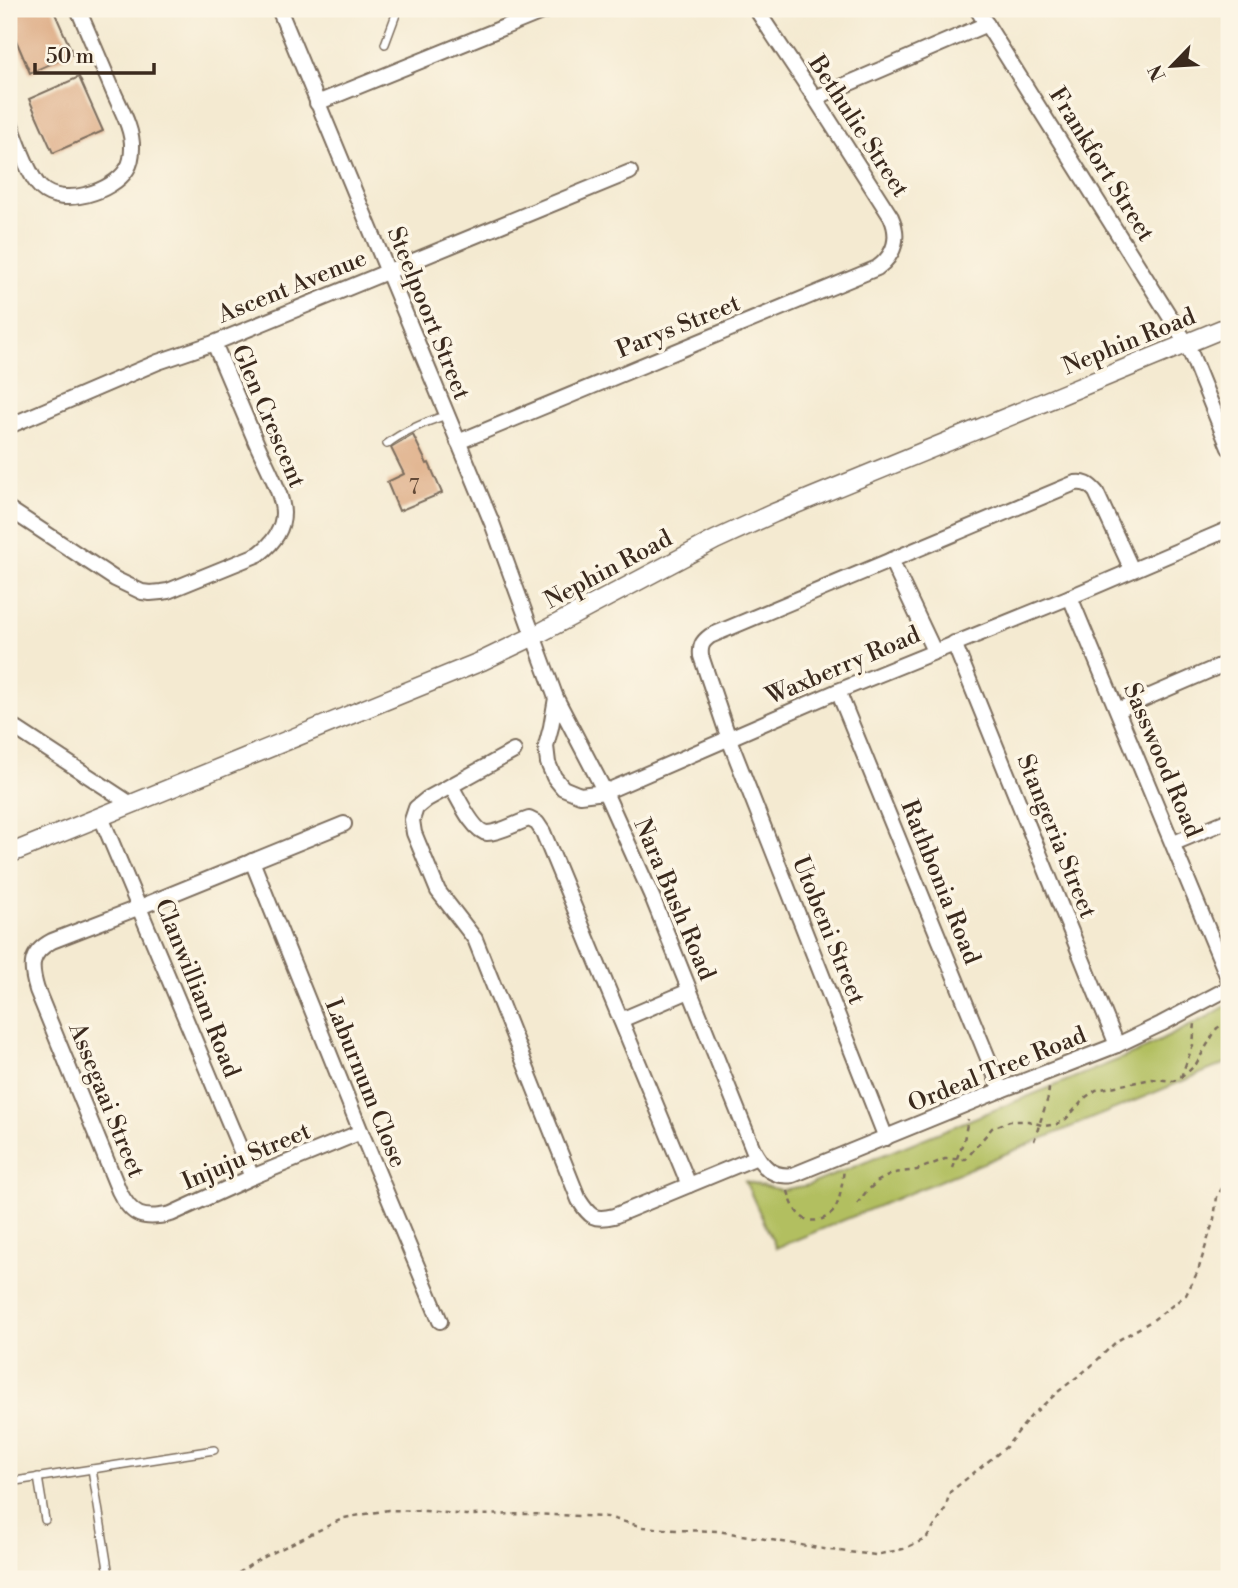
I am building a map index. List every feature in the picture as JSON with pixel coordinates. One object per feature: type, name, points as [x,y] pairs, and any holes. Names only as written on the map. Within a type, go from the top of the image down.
[{"type":"street","points":[[9,120],[33,177],[47,192],[60,196],[83,195],[109,186],[126,172],[130,163],[132,140],[78,9]]},
{"type":"street","name":"Steelpoort Street","points":[[279,9],[492,523],[534,636]]},
{"type":"street","points":[[317,103],[548,9]]},
{"type":"street","name":"Bethulie Street","points":[[756,9],[891,217],[896,234]]},
{"type":"street","name":"Frankfort Street","points":[[977,9],[1188,344],[1229,448]]},
{"type":"street","points":[[816,98],[987,24]]},
{"type":"street","name":"Ascent Avenue","points":[[9,426],[158,362],[214,343],[630,172]]},
{"type":"street","name":"Parys Street","points":[[458,442],[877,268],[890,257],[896,234]]},
{"type":"street","name":"Nephin Road","points":[[9,854],[482,661],[715,540],[774,513],[1229,326]]},
{"type":"street","name":"Glen Crescent","points":[[9,509],[116,579],[134,589],[150,593],[168,591],[259,554],[278,533],[283,510],[275,485],[214,343]]},
{"type":"street","points":[[934,651],[891,560],[1074,484],[1083,482],[1091,485],[1096,492],[1132,570]]},
{"type":"street","name":"Waxberry Road","points":[[556,698],[546,746],[548,763],[554,777],[563,788],[580,795],[605,792],[838,691],[1070,597],[1229,528]]},
{"type":"street","name":"Utobeni Street","points":[[886,1138],[729,739],[701,656],[701,648],[710,636],[891,560]]},
{"type":"street","name":"Sasswood Road","points":[[1070,597],[1229,980]]},
{"type":"street","name":"Nara Bush Road","points":[[534,636],[556,698],[605,792],[653,899],[747,1136],[767,1170],[780,1176]]},
{"type":"street","name":"Stangeria Street","points":[[954,643],[1117,1045]]},
{"type":"street","points":[[1118,710],[1229,663]]},
{"type":"street","name":"Rathbonia Road","points":[[838,691],[1001,1090]]},
{"type":"street","points":[[9,724],[131,804]]},
{"type":"street","points":[[514,751],[427,799],[416,808],[411,820],[438,891],[475,939],[586,1212],[593,1217],[614,1216],[757,1157]]},
{"type":"street","points":[[451,786],[474,825],[481,831],[489,833],[529,819],[537,823],[543,832],[689,1185]]},
{"type":"street","name":"Clanwilliam Road","points":[[101,817],[252,1177]]},
{"type":"street","points":[[1174,844],[1229,820]]},
{"type":"street","name":"Assegaai Street","points":[[147,1217],[134,1213],[125,1203],[37,990],[32,966],[37,951],[70,933],[344,824]]},
{"type":"street","name":"Laburnum Close","points":[[252,861],[440,1321]]},
{"type":"street","name":"Ordeal Tree Road","points":[[780,1176],[793,1175],[1117,1045],[1229,988]]},
{"type":"street","points":[[621,1020],[689,990]]},
{"type":"street","name":"Injuju Street","points":[[147,1217],[171,1214],[361,1132]]},
{"type":"lane","points":[[385,44],[398,9]]},
{"type":"lane","points":[[387,444],[412,428],[447,415]]},
{"type":"lane","points":[[9,1482],[214,1450]]},
{"type":"lane","points":[[92,1469],[109,1575]]},
{"type":"lane","points":[[38,1477],[45,1520]]},
{"type":"path","points":[[1181,1077],[1193,1045],[1196,1027],[1192,1008]]},
{"type":"path","points":[[857,1203],[878,1181],[894,1173],[917,1170],[945,1159],[966,1159],[992,1128],[1010,1121],[1028,1121],[1045,1126],[1057,1124],[1066,1119],[1096,1090],[1152,1079],[1174,1081],[1196,1064],[1217,1028],[1229,1021]]},
{"type":"path","points":[[1034,1141],[1048,1098],[1050,1071]]},
{"type":"path","points":[[954,1168],[967,1129],[965,1105]]},
{"type":"path","points":[[780,1176],[798,1214],[805,1220],[825,1218],[834,1212],[848,1153]]},
{"type":"path","points":[[230,1579],[256,1561],[344,1518],[388,1510],[466,1516],[529,1514],[607,1517],[643,1527],[718,1531],[865,1554],[876,1555],[903,1549],[926,1539],[944,1512],[950,1492],[1006,1447],[1031,1416],[1117,1341],[1153,1320],[1185,1295],[1198,1270],[1214,1219],[1217,1197],[1229,1179]]},
{"type":"green space","points":[[1229,1004],[1229,1062],[776,1248],[745,1181],[781,1190],[809,1185],[1140,1051]]},
{"type":"building","points":[[9,9],[53,9],[73,54],[30,73],[9,24]]},
{"type":"building","points":[[79,77],[103,131],[53,153],[29,99]]},
{"type":"building","points":[[413,435],[442,493],[399,511],[387,482],[404,474],[391,448]]}]
